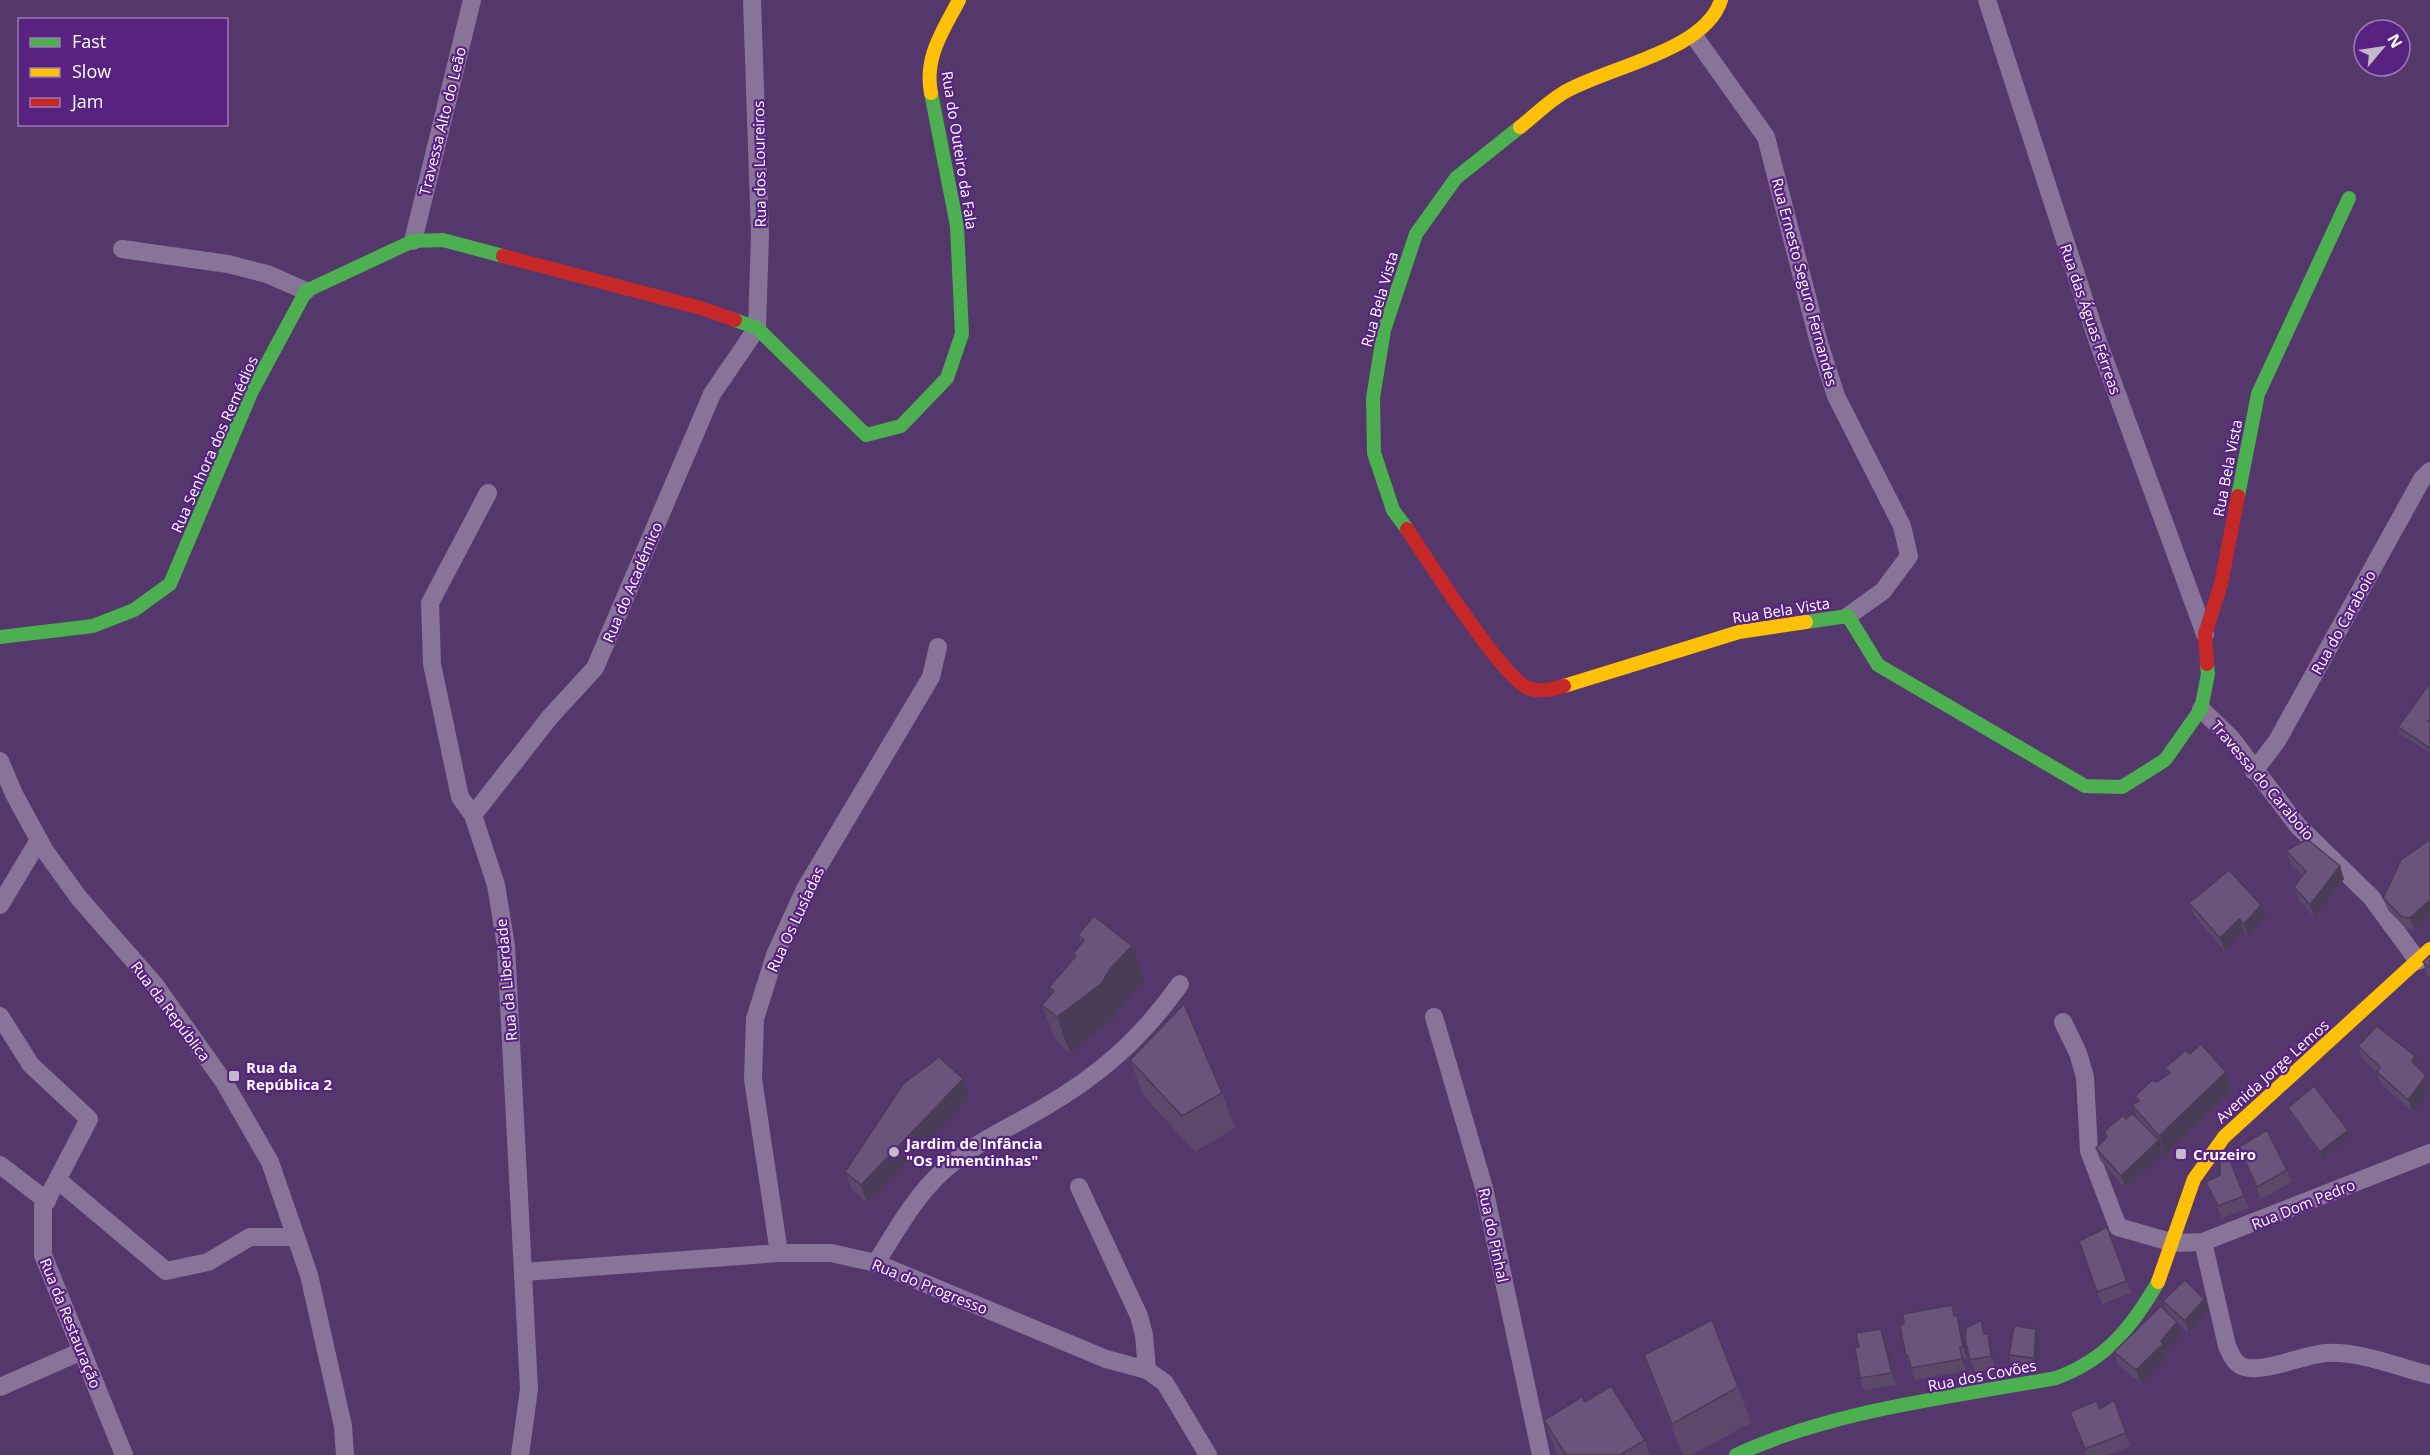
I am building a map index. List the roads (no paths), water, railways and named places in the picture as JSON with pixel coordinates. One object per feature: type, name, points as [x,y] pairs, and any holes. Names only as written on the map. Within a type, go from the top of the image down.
[{"type":"street","name":"Travessa Alto do Leão","points":[[412,241],[472,0]]},
{"type":"street","name":"Rua dos Loureiros","points":[[752,0],[760,235],[757,328]]},
{"type":"street","name":"Rua do Outeiro da Fala","points":[[757,328],[866,435],[901,426],[947,378],[962,334],[957,226],[928,76],[932,51],[959,0]]},
{"type":"street","points":[[1694,36],[1718,10],[1721,0]]},
{"type":"street","name":"Rua das Águas Férreas","points":[[1987,0],[2098,342],[2205,634]]},
{"type":"street","name":"Rua Ernesto Seguro Fernandes","points":[[1694,36],[1766,137],[1819,343],[1836,396],[1902,526],[1909,556],[1883,591],[1848,616]]},
{"type":"street","name":"Rua Bela Vista","points":[[1694,36],[1563,93],[1456,178],[1416,234],[1384,330],[1373,398],[1374,453],[1393,510],[1504,668],[1528,688],[1550,690],[1739,632],[1848,616],[1878,665],[2085,786],[2122,787],[2165,760],[2201,709],[2208,674],[2205,634],[2221,584],[2258,394],[2349,198]]},
{"type":"street","points":[[122,249],[228,264],[267,274],[306,291],[412,241],[443,240],[701,308],[757,328]]},
{"type":"street","name":"Rua Senhora dos Remédios","points":[[0,637],[93,626],[134,610],[170,584],[251,393],[306,291]]},
{"type":"street","name":"Rua do Académico","points":[[473,815],[550,717],[595,668],[712,394],[757,328]]},
{"type":"street","name":"Rua do Caraboio","points":[[2254,771],[2277,741],[2417,489],[2430,471]]},
{"type":"street","name":"Rua da Liberdade","points":[[488,493],[430,603],[432,664],[460,797],[473,815],[496,885],[506,946],[529,1389],[520,1455]]},
{"type":"street","name":"Rua Os Lusíadas","points":[[779,1253],[753,1079],[755,1019],[775,955],[806,889],[931,677],[938,647]]},
{"type":"street","name":"Travessa do Caraboio","points":[[2201,709],[2231,738],[2298,826],[2372,897],[2424,955]]},
{"type":"street","name":"Rua da República","points":[[0,761],[14,794],[39,840],[79,898],[155,986],[224,1082],[270,1162],[309,1275],[343,1426],[345,1455]]},
{"type":"street","points":[[0,905],[39,840]]},
{"type":"street","name":"Avenida Jorge Lemos","points":[[2174,1243],[2194,1179],[2224,1137],[2424,955]]},
{"type":"street","points":[[876,1263],[909,1211],[942,1172],[974,1147],[1046,1107],[1126,1050],[1156,1018],[1180,984]]},
{"type":"street","name":"Rua da Restauração","points":[[0,1016],[32,1065],[89,1119],[59,1181],[43,1207],[43,1255],[124,1455]]},
{"type":"street","name":"Rua do Pinhal","points":[[1434,1017],[1484,1188],[1541,1455]]},
{"type":"street","name":"Rua Dom Pedro","points":[[2063,1022],[2078,1053],[2085,1077],[2089,1151],[2118,1227],[2174,1243],[2203,1242],[2430,1153]]},
{"type":"street","points":[[0,1165],[47,1201]]},
{"type":"street","points":[[59,1181],[166,1271],[208,1262],[250,1237],[296,1237]]},
{"type":"street","points":[[1079,1187],[1138,1316],[1144,1335],[1147,1370]]},
{"type":"street","points":[[2203,1242],[2227,1346],[2234,1360],[2242,1367],[2256,1368],[2326,1353],[2348,1354],[2430,1375]]},
{"type":"street","name":"Rua dos Covões","points":[[1736,1455],[1761,1442],[1825,1423],[2056,1378],[2083,1368],[2112,1345],[2145,1305],[2163,1273],[2174,1243]]},
{"type":"street","name":"Rua do Progresso","points":[[524,1272],[779,1253],[831,1253],[876,1263],[1106,1359],[1147,1370],[1165,1383],[1208,1455]]},
{"type":"street","points":[[0,1387],[82,1351]]},
{"type":"place","name":"Rua da República 2","points":[[234,1076]]},
{"type":"place","name":"Jardim de Infância \"Os Pimentinhas\"","points":[[894,1152]]},
{"type":"place","name":"Cruzeiro","points":[[2181,1154]]}]
